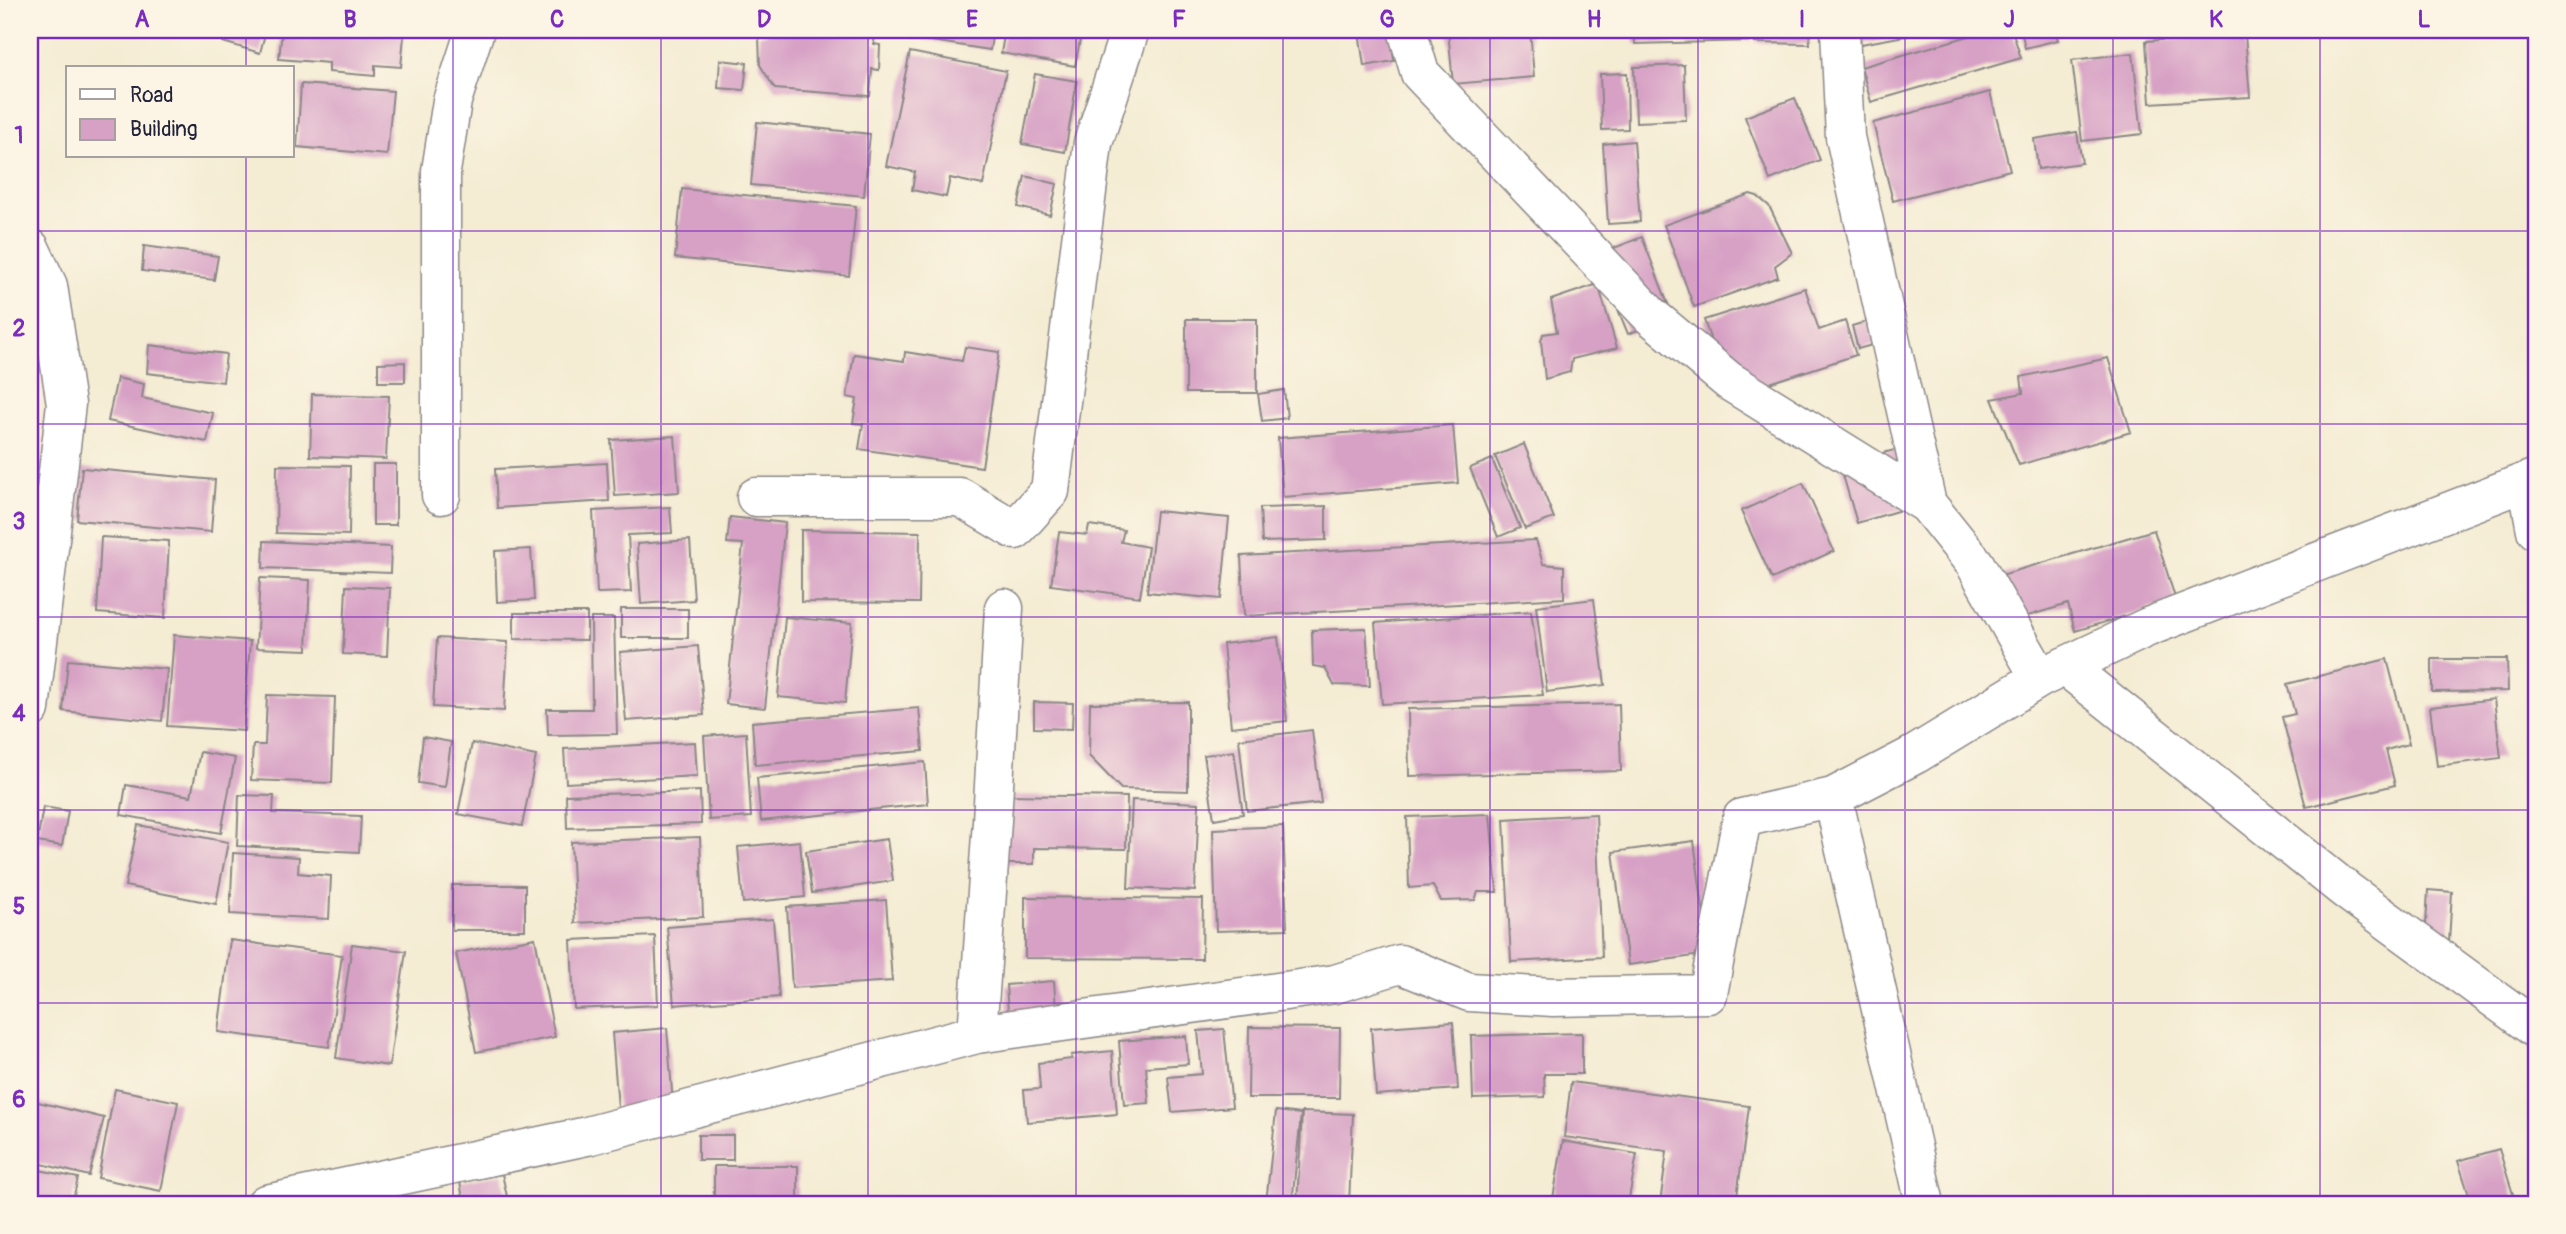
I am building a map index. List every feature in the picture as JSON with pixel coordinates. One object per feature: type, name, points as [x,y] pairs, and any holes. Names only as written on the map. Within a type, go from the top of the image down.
[{"type":"street","points":[[441,495],[441,171],[452,101],[475,30]]},
{"type":"street","points":[[756,496],[960,497],[1015,530],[1050,491],[1093,143],[1130,30]]},
{"type":"street","points":[[1407,30],[1420,73],[1651,316],[1730,381],[1927,504],[1975,564],[2052,672],[2536,1029]]},
{"type":"street","points":[[1840,30],[1845,136],[1927,504]]},
{"type":"street","points":[[30,248],[48,286],[66,404],[30,709]]},
{"type":"street","points":[[266,1204],[587,1136],[977,1034],[1335,984],[1400,964],[1469,992],[1553,998],[1708,994],[1742,818],[1833,797],[1916,754],[2052,672],[2148,627],[2532,480],[2536,530]]},
{"type":"street","points":[[977,1034],[1004,608]]},
{"type":"street","points":[[1833,797],[1925,1204]]},
{"type":"building","points":[[226,30],[266,30],[260,53],[223,42]]},
{"type":"building","points":[[282,30],[396,30],[396,35],[404,36],[401,67],[375,65],[375,76],[329,72],[329,63],[279,59]]},
{"type":"building","points":[[774,30],[875,30],[874,44],[880,45],[879,70],[872,69],[870,96],[775,89],[760,65],[759,36]]},
{"type":"building","points":[[913,30],[993,30],[990,50],[912,38]]},
{"type":"building","points":[[1005,30],[1082,30],[1075,66],[1001,53]]},
{"type":"building","points":[[1390,30],[1394,61],[1364,66],[1359,32]]},
{"type":"building","points":[[1448,30],[1530,30],[1534,77],[1453,84]]},
{"type":"building","points":[[1634,30],[1751,30],[1751,41],[1635,44]]},
{"type":"building","points":[[1755,30],[1809,30],[1810,44],[1755,43]]},
{"type":"building","points":[[1859,30],[1932,30],[1932,31],[1861,44]]},
{"type":"building","points":[[1990,30],[2012,30],[2021,58],[1871,102],[1861,67]]},
{"type":"building","points":[[2021,30],[2055,30],[2058,40],[2025,48]]},
{"type":"building","points":[[2245,34],[2250,97],[2150,103],[2146,41]]},
{"type":"building","points":[[910,52],[1006,71],[983,185],[950,178],[946,197],[912,190],[915,172],[886,166]]},
{"type":"building","points":[[2133,53],[2142,134],[2082,141],[2072,60]]},
{"type":"building","points":[[720,60],[747,63],[744,90],[718,88]]},
{"type":"building","points":[[1684,65],[1686,120],[1636,122],[1634,67]]},
{"type":"building","points":[[1627,73],[1628,129],[1602,130],[1600,74]]},
{"type":"building","points":[[1035,74],[1077,81],[1065,152],[1022,144]]},
{"type":"building","points":[[301,84],[393,91],[387,155],[297,147]]},
{"type":"building","points":[[1990,92],[2010,170],[1893,201],[1873,123]]},
{"type":"building","points":[[1795,98],[1820,160],[1770,180],[1745,117]]},
{"type":"building","points":[[757,122],[870,134],[864,196],[751,185]]},
{"type":"building","points":[[2077,132],[2082,163],[2038,169],[2034,139]]},
{"type":"building","points":[[1634,141],[1640,222],[1608,224],[1603,144]]},
{"type":"building","points":[[1025,176],[1057,184],[1050,215],[1018,207]]},
{"type":"building","points":[[682,189],[856,206],[849,276],[675,258]]},
{"type":"building","points":[[1750,194],[1769,206],[1792,253],[1775,266],[1778,277],[1694,307],[1664,225]]},
{"type":"building","points":[[1642,237],[1673,317],[1628,334],[1596,255]]},
{"type":"building","points":[[144,246],[218,256],[214,280],[142,271]]},
{"type":"building","points":[[1598,284],[1617,348],[1572,359],[1570,372],[1545,379],[1541,341],[1543,334],[1557,332],[1551,300]]},
{"type":"building","points":[[1805,288],[1819,330],[1845,321],[1856,355],[1729,396],[1704,320]]},
{"type":"building","points":[[1186,319],[1257,319],[1257,393],[1186,393]]},
{"type":"building","points":[[1872,320],[1879,343],[1858,349],[1852,326]]},
{"type":"building","points":[[149,345],[226,354],[223,382],[147,373]]},
{"type":"building","points":[[965,347],[999,352],[982,467],[859,449],[863,424],[853,423],[857,399],[847,397],[854,354],[904,361],[905,352],[962,361]]},
{"type":"building","points":[[2108,358],[2131,432],[2019,465],[1992,399],[2023,393],[2021,377]]},
{"type":"building","points":[[405,362],[405,382],[378,382],[378,363]]},
{"type":"building","points":[[117,378],[144,384],[142,398],[213,413],[207,442],[108,421]]},
{"type":"building","points":[[1284,390],[1287,418],[1262,421],[1258,394]]},
{"type":"building","points":[[312,394],[389,396],[386,459],[310,456]]},
{"type":"building","points":[[1453,425],[1458,483],[1283,497],[1278,438]]},
{"type":"building","points":[[675,436],[679,492],[615,496],[611,440]]},
{"type":"building","points":[[1524,444],[1554,518],[1525,529],[1495,456]]},
{"type":"building","points":[[1898,449],[1914,506],[1857,523],[1840,465]]},
{"type":"building","points":[[1492,459],[1520,528],[1498,537],[1470,468]]},
{"type":"building","points":[[607,463],[609,501],[497,508],[495,469]]},
{"type":"building","points":[[373,464],[396,464],[396,525],[373,525]]},
{"type":"building","points":[[277,465],[350,466],[349,535],[276,533]]},
{"type":"building","points":[[82,468],[215,480],[211,532],[77,520]]},
{"type":"building","points":[[1803,483],[1834,551],[1772,579],[1741,511]]},
{"type":"building","points":[[1326,506],[1326,540],[1262,542],[1260,508]]},
{"type":"building","points":[[670,507],[672,533],[628,535],[631,592],[597,593],[593,511]]},
{"type":"building","points":[[1156,511],[1229,518],[1221,599],[1147,592]]},
{"type":"building","points":[[730,517],[785,523],[765,708],[726,704],[743,544],[727,543]]},
{"type":"building","points":[[1089,525],[1124,530],[1121,542],[1148,547],[1140,597],[1051,585],[1059,532],[1087,535]]},
{"type":"building","points":[[801,530],[920,532],[919,603],[801,602]]},
{"type":"building","points":[[2154,530],[2176,601],[2075,631],[2068,604],[2011,621],[1998,576]]},
{"type":"building","points":[[101,537],[169,541],[165,618],[97,613]]},
{"type":"building","points":[[690,540],[694,600],[641,604],[637,544]]},
{"type":"building","points":[[1536,540],[1543,564],[1564,566],[1564,598],[1244,616],[1241,556]]},
{"type":"building","points":[[264,541],[391,547],[390,573],[263,568]]},
{"type":"building","points":[[531,549],[534,600],[497,602],[495,551]]},
{"type":"building","points":[[260,578],[310,580],[307,650],[256,648]]},
{"type":"building","points":[[346,586],[390,588],[387,656],[343,654]]},
{"type":"building","points":[[1594,599],[1605,685],[1547,692],[1536,606]]},
{"type":"building","points":[[621,609],[688,609],[688,638],[621,638]]},
{"type":"building","points":[[1531,611],[1543,695],[1382,704],[1375,623]]},
{"type":"building","points":[[514,613],[587,613],[587,640],[514,639]]},
{"type":"building","points":[[785,617],[852,623],[845,703],[778,697]]},
{"type":"building","points":[[591,618],[614,618],[617,734],[548,735],[547,709],[592,709]]},
{"type":"building","points":[[1366,628],[1370,686],[1334,685],[1325,668],[1313,666],[1312,630]]},
{"type":"building","points":[[174,635],[250,641],[244,731],[167,726]]},
{"type":"building","points":[[1278,637],[1287,721],[1231,727],[1223,644]]},
{"type":"building","points":[[437,638],[508,642],[504,711],[433,707]]},
{"type":"building","points":[[698,646],[704,715],[626,721],[620,652]]},
{"type":"building","points":[[2387,659],[2409,744],[2386,750],[2395,785],[2306,807],[2282,717],[2295,714],[2287,684]]},
{"type":"building","points":[[2432,659],[2507,659],[2508,691],[2432,692]]},
{"type":"building","points":[[68,660],[167,669],[162,721],[63,711]]},
{"type":"building","points":[[267,695],[335,697],[332,783],[251,780],[253,745],[265,745]]},
{"type":"building","points":[[2494,699],[2501,758],[2437,766],[2430,707]]},
{"type":"building","points":[[1034,702],[1073,703],[1072,729],[1034,728]]},
{"type":"building","points":[[1188,702],[1188,791],[1121,789],[1089,756],[1090,703]]},
{"type":"building","points":[[1619,704],[1621,771],[1409,776],[1408,709]]},
{"type":"building","points":[[919,708],[923,751],[755,765],[752,722]]},
{"type":"building","points":[[1312,730],[1321,803],[1247,811],[1239,739]]},
{"type":"building","points":[[746,733],[751,817],[709,820],[704,736]]},
{"type":"building","points":[[423,737],[451,742],[445,787],[418,783]]},
{"type":"building","points":[[695,742],[697,776],[566,783],[564,749]]},
{"type":"building","points":[[472,743],[536,756],[522,826],[458,814]]},
{"type":"building","points":[[1234,751],[1243,814],[1214,819],[1204,755]]},
{"type":"building","points":[[200,752],[235,758],[221,833],[121,815],[126,785],[191,796]]},
{"type":"building","points":[[925,762],[928,804],[761,821],[757,778]]},
{"type":"building","points":[[700,791],[701,824],[567,828],[566,795]]},
{"type":"building","points":[[239,795],[274,796],[273,813],[361,816],[359,852],[237,846]]},
{"type":"building","points":[[1007,795],[1127,797],[1126,849],[1034,848],[1034,864],[1006,864]]},
{"type":"building","points":[[1132,800],[1199,803],[1195,891],[1128,888]]},
{"type":"building","points":[[43,807],[68,811],[62,846],[37,842]]},
{"type":"building","points":[[1490,814],[1497,892],[1478,892],[1475,900],[1441,901],[1433,886],[1409,888],[1407,817]]},
{"type":"building","points":[[1596,814],[1602,957],[1511,962],[1504,819]]},
{"type":"building","points":[[138,825],[228,842],[216,904],[125,886]]},
{"type":"building","points":[[1283,826],[1287,929],[1216,931],[1213,829]]},
{"type":"building","points":[[700,837],[703,917],[575,923],[571,842]]},
{"type":"building","points":[[887,839],[893,881],[812,893],[806,851]]},
{"type":"building","points":[[800,841],[805,897],[743,903],[738,847]]},
{"type":"building","points":[[1694,841],[1709,954],[1628,965],[1613,852]]},
{"type":"building","points":[[233,853],[299,857],[298,873],[331,876],[329,919],[230,914]]},
{"type":"building","points":[[452,885],[525,885],[525,930],[452,930]]},
{"type":"building","points":[[2428,890],[2452,892],[2448,959],[2424,958]]},
{"type":"building","points":[[1025,897],[1203,899],[1202,959],[1025,958]]},
{"type":"building","points":[[886,900],[892,981],[792,988],[787,907]]},
{"type":"building","points":[[773,919],[779,997],[674,1005],[667,927]]},
{"type":"building","points":[[655,936],[658,1005],[574,1009],[571,940]]},
{"type":"building","points":[[535,938],[555,1037],[476,1052],[456,953]]},
{"type":"building","points":[[230,940],[342,955],[329,1047],[218,1032]]},
{"type":"building","points":[[352,944],[406,951],[389,1066],[336,1058]]},
{"type":"building","points":[[1054,981],[1056,1009],[1008,1012],[1006,985]]},
{"type":"building","points":[[1453,1022],[1458,1089],[1376,1095],[1371,1028]]},
{"type":"building","points":[[1249,1027],[1340,1028],[1339,1098],[1248,1098]]},
{"type":"building","points":[[667,1028],[673,1104],[618,1108],[612,1033]]},
{"type":"building","points":[[1224,1029],[1232,1107],[1172,1112],[1168,1077],[1202,1074],[1198,1031]]},
{"type":"building","points":[[1582,1033],[1582,1074],[1544,1074],[1545,1097],[1473,1099],[1471,1036]]},
{"type":"building","points":[[1186,1036],[1188,1064],[1146,1067],[1149,1103],[1124,1105],[1119,1041]]},
{"type":"building","points":[[1112,1051],[1117,1114],[1027,1122],[1024,1090],[1040,1089],[1038,1063],[1072,1059],[1071,1055]]},
{"type":"building","points":[[1571,1082],[1749,1106],[1736,1204],[1660,1204],[1667,1151],[1564,1137]]},
{"type":"building","points":[[115,1089],[178,1102],[161,1191],[98,1178]]},
{"type":"building","points":[[30,1100],[104,1118],[89,1176],[30,1161]]},
{"type":"building","points":[[1276,1111],[1301,1114],[1292,1204],[1266,1203]]},
{"type":"building","points":[[1302,1112],[1353,1114],[1349,1204],[1297,1204]]},
{"type":"building","points":[[698,1135],[733,1135],[733,1160],[698,1160]]},
{"type":"building","points":[[1563,1141],[1637,1154],[1628,1204],[1552,1204]]},
{"type":"building","points":[[2499,1149],[2516,1204],[2472,1204],[2458,1161]]},
{"type":"building","points":[[714,1166],[798,1166],[798,1204],[714,1204]]},
{"type":"building","points":[[30,1168],[78,1178],[72,1204],[30,1204]]},
{"type":"building","points":[[502,1174],[508,1201],[464,1204],[460,1182]]}]
